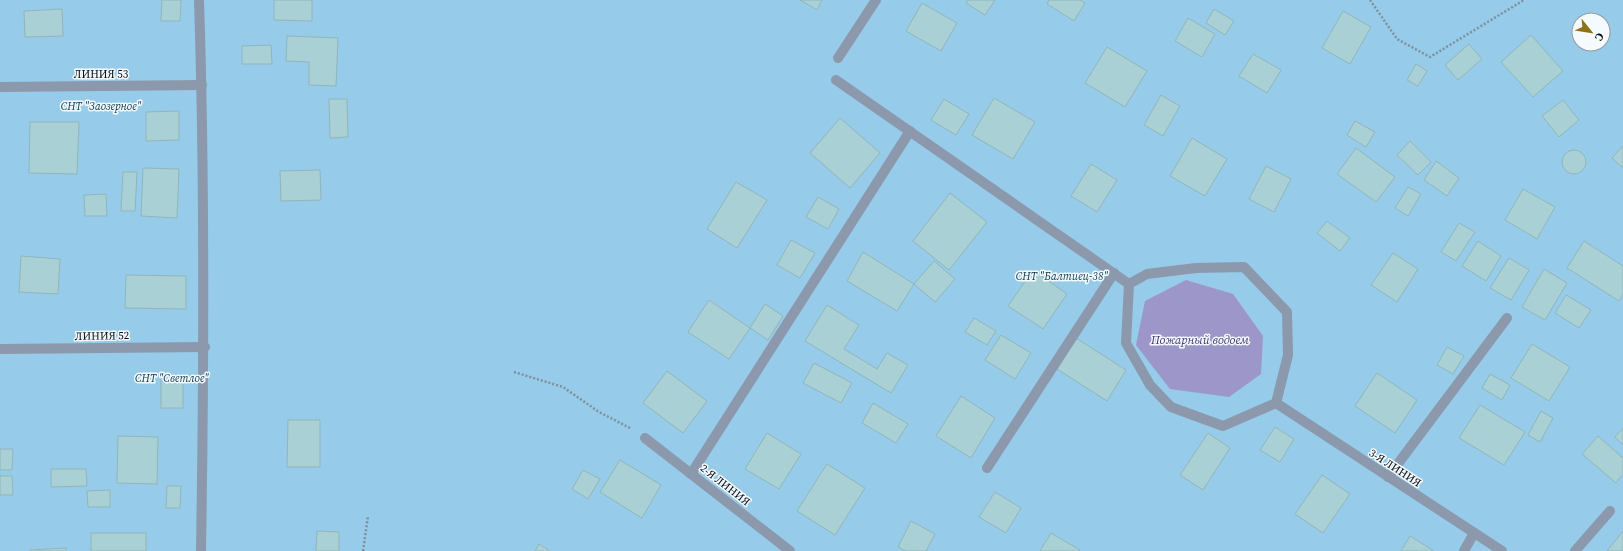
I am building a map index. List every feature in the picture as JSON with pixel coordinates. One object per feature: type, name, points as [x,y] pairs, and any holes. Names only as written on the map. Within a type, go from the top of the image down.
[{"type":"street","points":[[198,0],[202,85],[204,347],[201,551]]},
{"type":"street","points":[[838,58],[876,0]]},
{"type":"street","points":[[836,80],[1129,284]]},
{"type":"street","name":"ЛИНИЯ 53","points":[[0,87],[202,85]]},
{"type":"street","points":[[691,474],[910,131]]},
{"type":"street","points":[[1244,267],[1288,312],[1288,355],[1276,403],[1223,426],[1170,407],[1150,385],[1126,343],[1129,284],[1147,274],[1196,268],[1244,267]]},
{"type":"street","points":[[987,468],[1114,273]]},
{"type":"street","points":[[1388,477],[1507,318]]},
{"type":"street","name":"ЛИНИЯ 52","points":[[0,350],[204,347]]},
{"type":"street","name":"3-Я ЛИНИЯ","points":[[1276,403],[1502,551]]},
{"type":"street","name":"2-Я ЛИНИЯ","points":[[645,438],[790,551]]},
{"type":"street","points":[[1574,551],[1610,511]]},
{"type":"street","points":[[1464,551],[1474,533]]},
{"type":"path","points":[[1370,0],[1397,39],[1430,57],[1524,0]]},
{"type":"path","points":[[514,372],[563,388],[599,412],[623,424],[645,438]]},
{"type":"path","points":[[363,551],[368,516]]},
{"type":"green space","points":[[0,0],[1623,0],[1623,551],[0,551]]},
{"type":"water","name":"Пожарный водоем","points":[[1186,280],[1233,294],[1263,336],[1261,374],[1229,397],[1170,389],[1136,345],[1145,301]]},
{"type":"building","points":[[162,0],[181,0],[180,21],[161,21]]},
{"type":"building","points":[[274,0],[312,0],[312,21],[274,20]]},
{"type":"building","points":[[800,0],[822,0],[817,10]]},
{"type":"building","points":[[968,0],[995,0],[985,15],[966,3]]},
{"type":"building","points":[[1049,0],[1080,0],[1085,3],[1074,21],[1047,4]]},
{"type":"building","points":[[922,3],[957,23],[941,51],[906,31]]},
{"type":"building","points":[[62,9],[63,36],[25,37],[24,11]]},
{"type":"building","points":[[1214,9],[1234,21],[1225,35],[1206,23]]},
{"type":"building","points":[[1343,11],[1371,27],[1350,64],[1322,48]]},
{"type":"building","points":[[1188,18],[1215,34],[1202,57],[1175,41]]},
{"type":"building","points":[[1531,35],[1563,71],[1533,97],[1501,62]]},
{"type":"building","points":[[287,36],[338,38],[336,86],[309,85],[309,62],[286,61]]},
{"type":"building","points":[[1469,44],[1482,59],[1458,80],[1445,65]]},
{"type":"building","points":[[271,45],[272,64],[242,64],[242,46]]},
{"type":"building","points":[[1107,47],[1147,71],[1125,107],[1085,83]]},
{"type":"building","points":[[1253,54],[1281,70],[1267,93],[1239,76]]},
{"type":"building","points":[[1416,64],[1427,71],[1418,86],[1407,80]]},
{"type":"building","points":[[1161,95],[1180,106],[1163,136],[1144,125]]},
{"type":"building","points":[[994,98],[1035,122],[1013,159],[972,135]]},
{"type":"building","points":[[329,99],[347,99],[348,137],[330,138]]},
{"type":"building","points":[[944,99],[969,114],[956,135],[931,120]]},
{"type":"building","points":[[1563,100],[1579,120],[1559,137],[1542,116]]},
{"type":"building","points":[[179,111],[179,140],[146,141],[146,112]]},
{"type":"building","points":[[840,118],[880,153],[850,188],[810,153]]},
{"type":"building","points":[[1355,121],[1375,132],[1366,147],[1347,135]]},
{"type":"building","points":[[30,122],[79,122],[77,174],[29,173]]},
{"type":"building","points":[[1192,138],[1227,159],[1205,196],[1170,176]]},
{"type":"building","points":[[1410,141],[1431,162],[1418,175],[1397,155]]},
{"type":"building","points":[[1623,146],[1623,168],[1612,158]]},
{"type":"building","points":[[1356,148],[1395,177],[1376,202],[1337,174]]},
{"type":"building","points":[[1574,150],[1579,151],[1585,157],[1585,167],[1579,173],[1574,174],[1569,173],[1563,167],[1562,162],[1563,157],[1569,151]]},
{"type":"building","points":[[1436,161],[1459,178],[1447,196],[1424,180]]},
{"type":"building","points":[[1091,164],[1117,180],[1097,212],[1071,196]]},
{"type":"building","points":[[1266,166],[1291,179],[1274,212],[1249,199]]},
{"type":"building","points":[[143,168],[179,169],[177,218],[141,216]]},
{"type":"building","points":[[320,170],[321,200],[281,201],[280,171]]},
{"type":"building","points":[[123,172],[137,172],[135,211],[121,211]]},
{"type":"building","points":[[736,182],[767,200],[737,248],[707,229]]},
{"type":"building","points":[[1408,187],[1421,194],[1408,216],[1395,208]]},
{"type":"building","points":[[1523,189],[1555,207],[1537,239],[1505,220]]},
{"type":"building","points":[[950,193],[987,222],[949,270],[913,241]]},
{"type":"building","points":[[106,194],[107,216],[85,216],[84,195]]},
{"type":"building","points":[[818,197],[839,209],[828,229],[806,217]]},
{"type":"building","points":[[1327,221],[1350,238],[1340,251],[1317,233]]},
{"type":"building","points":[[1459,223],[1475,232],[1456,261],[1441,252]]},
{"type":"building","points":[[791,240],[815,253],[800,278],[777,265]]},
{"type":"building","points":[[1478,241],[1501,256],[1486,281],[1462,266]]},
{"type":"building","points":[[1584,241],[1623,266],[1623,295],[1619,301],[1567,268]]},
{"type":"building","points":[[863,252],[914,284],[897,311],[847,281]]},
{"type":"building","points":[[1393,253],[1418,269],[1397,302],[1371,285]]},
{"type":"building","points":[[21,256],[60,259],[58,294],[19,292]]},
{"type":"building","points":[[1509,258],[1529,270],[1511,300],[1490,288]]},
{"type":"building","points":[[934,261],[955,279],[935,302],[914,284]]},
{"type":"building","points":[[1544,269],[1567,283],[1545,320],[1522,307]]},
{"type":"building","points":[[1033,270],[1067,294],[1043,329],[1008,306]]},
{"type":"building","points":[[126,275],[186,276],[186,309],[125,308]]},
{"type":"building","points":[[1566,295],[1591,310],[1579,328],[1555,313]]},
{"type":"building","points":[[709,300],[750,328],[729,359],[688,332]]},
{"type":"building","points":[[765,304],[783,316],[768,340],[750,328]]},
{"type":"building","points":[[827,305],[859,325],[844,349],[877,369],[887,353],[908,365],[891,393],[805,341]]},
{"type":"building","points":[[974,318],[996,331],[987,345],[965,332]]},
{"type":"building","points":[[1001,335],[1031,353],[1015,379],[985,360]]},
{"type":"building","points":[[1076,338],[1126,370],[1107,401],[1057,369]]},
{"type":"building","points":[[1532,344],[1570,367],[1549,401],[1511,378]]},
{"type":"building","points":[[1447,347],[1464,356],[1453,374],[1437,365]]},
{"type":"building","points":[[814,363],[852,383],[841,403],[803,383]]},
{"type":"building","points":[[667,371],[707,401],[683,433],[643,403]]},
{"type":"building","points":[[1377,373],[1417,400],[1395,433],[1355,406]]},
{"type":"building","points":[[1490,374],[1510,385],[1502,400],[1482,388]]},
{"type":"building","points":[[161,381],[183,381],[183,408],[161,408]]},
{"type":"building","points":[[961,396],[995,418],[971,458],[936,436]]},
{"type":"building","points":[[873,403],[908,424],[896,443],[862,423]]},
{"type":"building","points":[[1480,405],[1525,432],[1504,465],[1459,438]]},
{"type":"building","points":[[1541,411],[1553,418],[1540,442],[1528,435]]},
{"type":"building","points":[[288,420],[320,420],[320,467],[287,467]]},
{"type":"building","points":[[1275,427],[1294,439],[1280,462],[1260,450]]},
{"type":"building","points":[[1623,428],[1623,445],[1615,437]]},
{"type":"building","points":[[767,433],[801,454],[779,489],[745,469]]},
{"type":"building","points":[[1208,433],[1230,448],[1203,490],[1180,475]]},
{"type":"building","points":[[118,436],[158,437],[157,484],[117,483]]},
{"type":"building","points":[[1598,436],[1623,458],[1623,474],[1616,483],[1582,454]]},
{"type":"building","points":[[0,449],[13,449],[12,470],[0,470]]},
{"type":"building","points":[[620,460],[661,485],[642,518],[600,492]]},
{"type":"building","points":[[827,464],[865,488],[835,535],[797,511]]},
{"type":"building","points":[[51,469],[86,469],[87,486],[51,487]]},
{"type":"building","points":[[583,470],[600,479],[588,499],[572,489]]},
{"type":"building","points":[[1322,475],[1350,494],[1323,533],[1295,514]]},
{"type":"building","points":[[0,476],[12,476],[13,495],[0,495]]},
{"type":"building","points":[[167,486],[181,486],[180,508],[166,508]]},
{"type":"building","points":[[110,490],[110,507],[88,507],[87,491]]},
{"type":"building","points":[[995,492],[1021,508],[1006,533],[979,517]]},
{"type":"building","points":[[911,521],[935,534],[926,551],[906,551],[898,547]]},
{"type":"building","points":[[317,531],[339,532],[339,551],[316,551]]},
{"type":"building","points":[[1623,531],[1623,551],[1607,551]]},
{"type":"building","points":[[91,533],[146,533],[146,551],[91,551]]},
{"type":"building","points":[[1051,533],[1080,550],[1040,551]]},
{"type":"building","points":[[1410,536],[1434,551],[1401,551]]},
{"type":"building","points":[[539,544],[550,551],[535,551]]},
{"type":"building","points":[[66,548],[66,551],[30,551],[30,550]]},
{"type":"park label","name":"СНТ \"Заозерное\"","points":[[101,106]]},
{"type":"park label","name":"СНТ \"Балтиец-38\"","points":[[1062,276]]},
{"type":"park label","name":"СНТ \"Светлое\"","points":[[172,378]]}]
